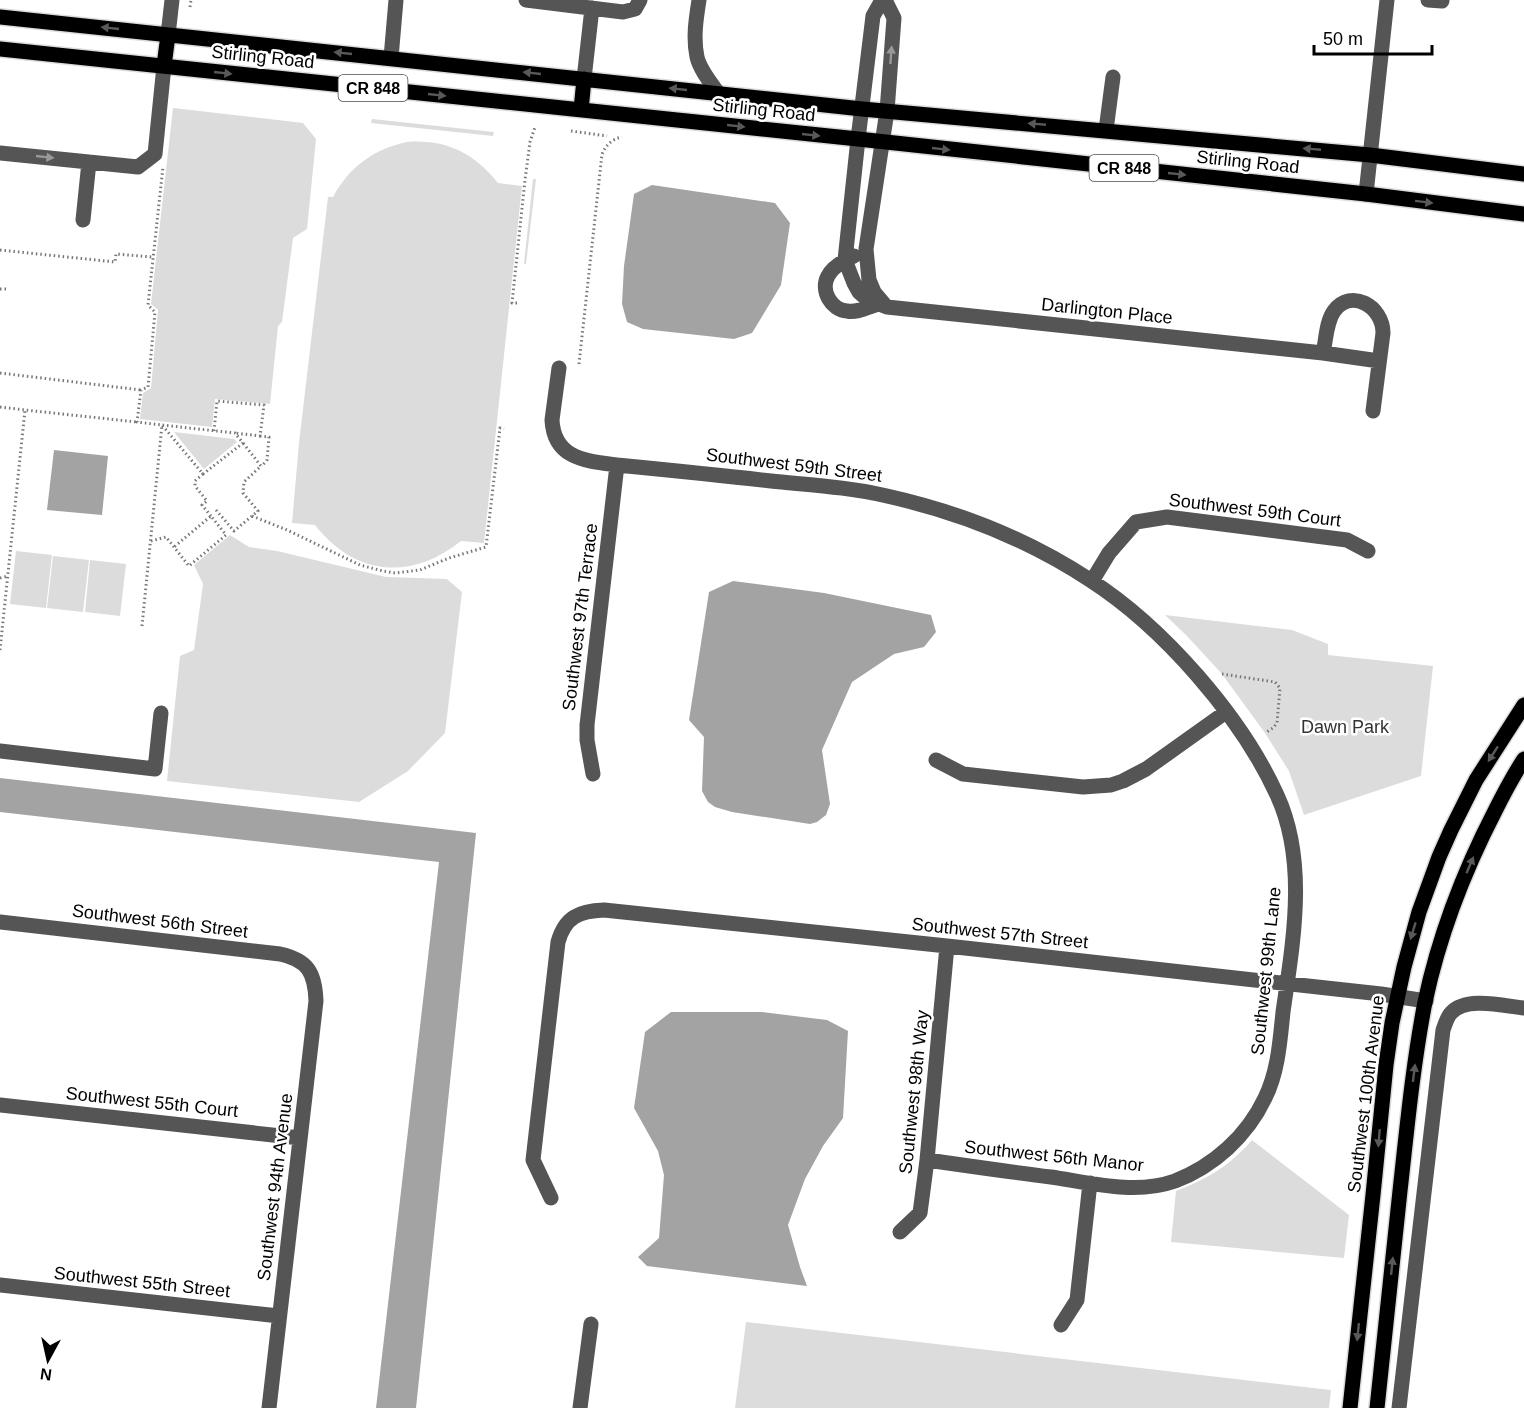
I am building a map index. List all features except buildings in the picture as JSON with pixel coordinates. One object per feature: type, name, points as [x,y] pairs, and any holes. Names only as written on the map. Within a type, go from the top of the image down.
[{"type":"main road","name":"Stirling Road","points":[[0,17],[862,109],[1370,155],[1524,174]]},
{"type":"main road","points":[[164,66],[168,34]]},
{"type":"main road","name":"Stirling Road","points":[[0,49],[1366,194],[1524,214]]},
{"type":"main road","points":[[581,110],[584,79]]},
{"type":"main road","name":"Southwest 100th Avenue","points":[[1350,1408],[1386,1065],[1397,996],[1419,912],[1451,830],[1476,780],[1524,705]]},
{"type":"main road","points":[[1377,1408],[1405,1147],[1426,1001],[1440,942],[1458,894],[1481,839],[1524,759]]},
{"type":"street","points":[[168,34],[172,0]]},
{"type":"street","points":[[390,58],[396,0]]},
{"type":"street","points":[[526,0],[623,12],[635,9],[640,0]]},
{"type":"street","points":[[699,0],[695,25],[697,59],[708,80],[719,94]]},
{"type":"street","points":[[883,0],[894,18],[887,111],[866,249],[869,280],[883,305],[860,292],[845,260],[873,16],[883,0]]},
{"type":"street","points":[[1366,194],[1387,0]]},
{"type":"street","points":[[584,79],[592,8]]},
{"type":"street","points":[[0,153],[138,167],[155,154],[164,66]]},
{"type":"street","points":[[1106,130],[1113,77]]},
{"type":"street","points":[[83,220],[89,162]]},
{"type":"street","points":[[849,215],[854,216],[874,202]]},
{"type":"street","points":[[866,249],[834,267],[827,276],[825,287],[827,297],[834,306],[844,311],[857,311],[883,305]]},
{"type":"street","points":[[1323,353],[1332,313],[1344,303],[1358,302],[1375,309],[1382,322],[1383,333],[1373,411]]},
{"type":"street","name":"Darlington Place","points":[[883,305],[1379,361]]},
{"type":"street","name":"Southwest 59th Street","points":[[559,368],[552,420],[553,429],[556,438],[568,453],[577,458],[617,465],[844,488],[888,496],[1002,532],[1092,581]]},
{"type":"street","name":"Southwest 97th Terrace","points":[[592,774],[587,724],[617,465]]},
{"type":"street","name":"Southwest 59th Court","points":[[1092,581],[1109,553],[1136,522],[1167,517],[1347,540],[1368,551]]},
{"type":"street","name":"Southwest 99th Lane","points":[[1092,581],[1134,613],[1172,648],[1204,683],[1249,744],[1278,796],[1288,827],[1293,854],[1295,901],[1287,984],[1274,1074],[1267,1096],[1248,1127],[1234,1143],[1209,1164]]},
{"type":"street","points":[[936,760],[963,774],[1083,787],[1111,785],[1146,769],[1226,712]]},
{"type":"street","points":[[0,751],[155,769],[161,714]]},
{"type":"street","name":"Southwest 57th Street","points":[[551,1198],[533,1160],[558,942],[566,924],[582,913],[604,910],[947,946],[1426,1001]]},
{"type":"street","name":"Southwest 56th Street","points":[[0,922],[280,954],[298,960],[310,971]]},
{"type":"street","name":"Southwest 98th Way","points":[[900,1232],[920,1213],[947,946]]},
{"type":"street","name":"Southwest 94th Avenue","points":[[269,1408],[316,1001],[316,990],[310,971]]},
{"type":"street","points":[[1399,1408],[1443,1030],[1449,1014],[1459,1006],[1471,1003],[1524,1008]]},
{"type":"street","name":"Southwest 55th Court","points":[[0,1105],[300,1138]]},
{"type":"street","name":"Southwest 56th Manor","points":[[927,1160],[1124,1187],[1155,1186],[1179,1179],[1209,1164]]},
{"type":"street","points":[[1061,1325],[1077,1300],[1090,1183]]},
{"type":"street","name":"Southwest 55th Street","points":[[0,1285],[279,1316]]},
{"type":"street","points":[[580,1408],[591,1324]]},
{"type":"path","points":[[190,7],[191,0]]},
{"type":"path","points":[[518,303],[512,303],[525,180],[530,142],[535,127]]},
{"type":"path","points":[[571,131],[607,135]]},
{"type":"path","points":[[579,364],[602,154],[610,142],[622,137]]},
{"type":"path","points":[[0,373],[141,390],[148,387],[155,312],[148,305],[164,156]]},
{"type":"path","points":[[0,249],[115,262],[116,254],[153,257]]},
{"type":"path","points":[[0,288],[8,289]]},
{"type":"path","points":[[137,422],[141,390]]},
{"type":"path","points":[[214,431],[217,401],[264,405],[260,436]]},
{"type":"path","points":[[0,407],[269,437],[267,460],[244,482],[243,493],[258,512],[234,531],[216,510]]},
{"type":"path","points":[[0,650],[25,410]]},
{"type":"path","points":[[162,425],[203,474]]},
{"type":"path","points":[[142,626],[162,425]]},
{"type":"path","points":[[252,516],[305,538],[360,565],[394,573],[420,570],[486,547],[500,428],[504,429]]},
{"type":"path","points":[[235,433],[261,466]]},
{"type":"path","points":[[151,541],[166,537],[189,566],[226,535],[202,505],[207,501],[195,486],[195,481],[243,442]]},
{"type":"path","points":[[174,547],[211,516]]},
{"type":"path","points":[[0,578],[8,576]]},
{"type":"path","points":[[1222,674],[1275,682],[1280,688],[1277,723],[1265,733]]},
{"type":"green space","points":[[173,108],[303,123],[316,139],[307,229],[293,238],[282,322],[278,326],[270,404],[215,399],[212,427],[140,419],[143,393],[151,388],[158,310],[151,304]]},
{"type":"green space","points":[[372,119],[494,132],[493,136],[371,123]]},
{"type":"green space","points":[[407,142],[434,143],[458,150],[479,164],[498,183],[522,186],[484,543],[461,541],[423,563],[403,567],[384,567],[366,563],[348,555],[331,542],[315,525],[292,523],[299,443],[328,197],[333,197],[339,186],[364,161],[384,149]]},
{"type":"green space","points":[[533,179],[536,179],[526,264],[524,264]]},
{"type":"green space","points":[[174,432],[234,439],[237,442],[204,469]]},
{"type":"green space","points":[[230,535],[249,547],[277,551],[386,577],[447,579],[462,592],[445,733],[408,771],[359,802],[167,781],[180,656],[194,650],[203,584],[194,565]]},
{"type":"green space","points":[[16,551],[52,555],[46,608],[10,604]]},
{"type":"green space","points":[[53,556],[89,560],[83,612],[47,608]]},
{"type":"green space","points":[[90,560],[126,564],[120,616],[85,612]]},
{"type":"green space","name":"Dawn Park","points":[[1165,615],[1292,630],[1328,644],[1328,655],[1433,666],[1421,776],[1304,815],[1289,771],[1265,733],[1222,674]]},
{"type":"green space","points":[[1252,1140],[1349,1215],[1344,1258],[1171,1242],[1176,1191],[1217,1171],[1235,1158]]},
{"type":"green space","points":[[746,1322],[1331,1390],[1329,1408],[735,1408]]},
{"type":"shaded area","points":[[652,185],[775,203],[790,223],[781,285],[752,333],[734,339],[643,329],[627,322],[622,304],[624,266],[634,194]]},
{"type":"shaded area","points":[[54,450],[108,456],[102,515],[47,510]]},
{"type":"shaded area","points":[[733,581],[824,593],[931,615],[936,632],[924,647],[894,654],[852,682],[822,750],[830,804],[826,815],[817,822],[810,824],[732,812],[715,807],[708,802],[702,791],[704,737],[689,720],[709,592]]},
{"type":"shaded area","points":[[0,778],[476,833],[416,1408],[376,1408],[439,862],[0,812]]},
{"type":"shaded area","points":[[671,1012],[761,1012],[827,1020],[848,1031],[843,1118],[823,1146],[805,1179],[788,1225],[807,1286],[647,1266],[638,1257],[659,1238],[664,1175],[658,1151],[634,1108],[645,1032]]}]
